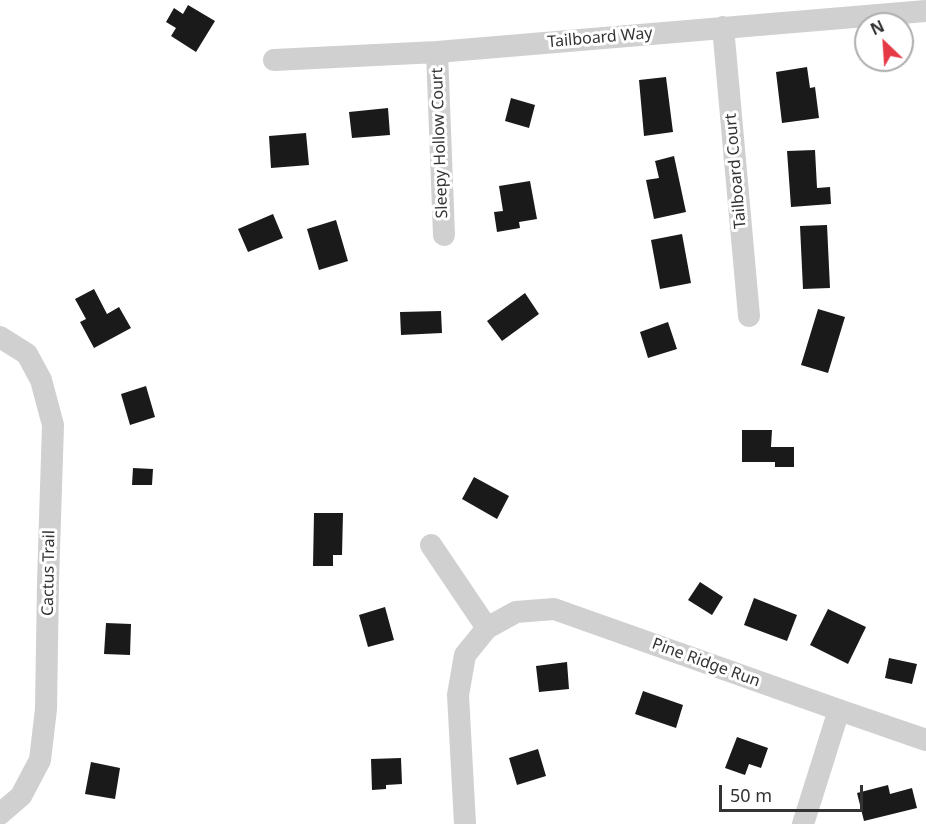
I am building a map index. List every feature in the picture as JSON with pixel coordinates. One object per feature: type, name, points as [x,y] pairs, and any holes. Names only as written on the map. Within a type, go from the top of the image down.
[{"type":"street","name":"Tailboard Way","points":[[274,60],[437,52],[926,11]]},
{"type":"street","name":"Tailboard Court","points":[[723,27],[749,316]]},
{"type":"street","name":"Sleepy Hollow Court","points":[[437,52],[444,235]]},
{"type":"street","name":"Cactus Trail","points":[[0,337],[27,354],[41,380],[53,425],[46,709],[40,760],[21,796],[0,814]]},
{"type":"street","points":[[431,545],[487,628]]},
{"type":"street","name":"Pine Ridge Run","points":[[465,824],[458,695],[465,655],[487,628],[516,612],[554,609],[926,740]]},
{"type":"street","points":[[803,824],[838,710]]},
{"type":"building","points":[[188,5],[215,21],[196,52],[171,36],[176,28],[166,22],[174,8],[183,14]]},
{"type":"building","points":[[807,67],[810,88],[815,87],[819,118],[782,123],[776,72]]},
{"type":"building","points":[[666,77],[673,132],[644,136],[639,80]]},
{"type":"building","points":[[511,98],[535,105],[529,128],[505,121]]},
{"type":"building","points":[[388,108],[390,135],[352,138],[349,112]]},
{"type":"building","points":[[306,133],[309,165],[271,168],[269,136]]},
{"type":"building","points":[[815,150],[817,188],[830,187],[831,204],[791,207],[787,151]]},
{"type":"building","points":[[674,156],[686,212],[654,219],[646,180],[659,178],[655,161]]},
{"type":"building","points":[[530,181],[537,219],[519,222],[520,228],[497,232],[494,212],[503,211],[499,186]]},
{"type":"building","points":[[273,214],[283,238],[248,252],[238,229]]},
{"type":"building","points":[[336,220],[348,261],[319,270],[307,229]]},
{"type":"building","points":[[827,225],[830,288],[803,289],[800,226]]},
{"type":"building","points":[[682,234],[691,283],[660,289],[651,240]]},
{"type":"building","points":[[94,289],[107,314],[119,307],[131,328],[94,348],[80,322],[86,319],[75,299]]},
{"type":"building","points":[[525,293],[539,314],[502,341],[487,321]]},
{"type":"building","points":[[818,309],[845,317],[828,373],[801,365]]},
{"type":"building","points":[[441,311],[442,333],[401,335],[400,312]]},
{"type":"building","points":[[668,322],[677,349],[648,358],[640,332]]},
{"type":"building","points":[[146,386],[155,417],[130,425],[121,394]]},
{"type":"building","points":[[742,430],[772,430],[771,447],[794,447],[794,467],[775,467],[775,462],[742,462]]},
{"type":"building","points":[[133,468],[153,469],[152,485],[132,485]]},
{"type":"building","points":[[474,477],[509,496],[497,519],[462,499]]},
{"type":"building","points":[[314,513],[343,513],[342,555],[333,555],[333,566],[313,566]]},
{"type":"building","points":[[700,582],[723,597],[712,615],[688,600]]},
{"type":"building","points":[[754,598],[797,615],[787,641],[744,625]]},
{"type":"building","points":[[385,607],[394,640],[368,647],[359,615]]},
{"type":"building","points":[[828,609],[866,627],[848,664],[810,645]]},
{"type":"building","points":[[106,623],[131,624],[130,655],[104,654]]},
{"type":"building","points":[[889,658],[917,664],[912,684],[885,678]]},
{"type":"building","points":[[567,662],[569,689],[539,692],[536,666]]},
{"type":"building","points":[[643,691],[683,705],[676,728],[635,714]]},
{"type":"building","points":[[737,737],[768,748],[761,768],[749,764],[745,775],[725,768]]},
{"type":"building","points":[[538,749],[546,776],[517,785],[509,758]]},
{"type":"building","points":[[401,758],[402,784],[386,785],[386,789],[372,790],[371,759]]},
{"type":"building","points":[[91,762],[120,768],[115,799],[85,794]]},
{"type":"building","points":[[888,785],[890,794],[912,788],[917,808],[864,821],[857,793]]}]
